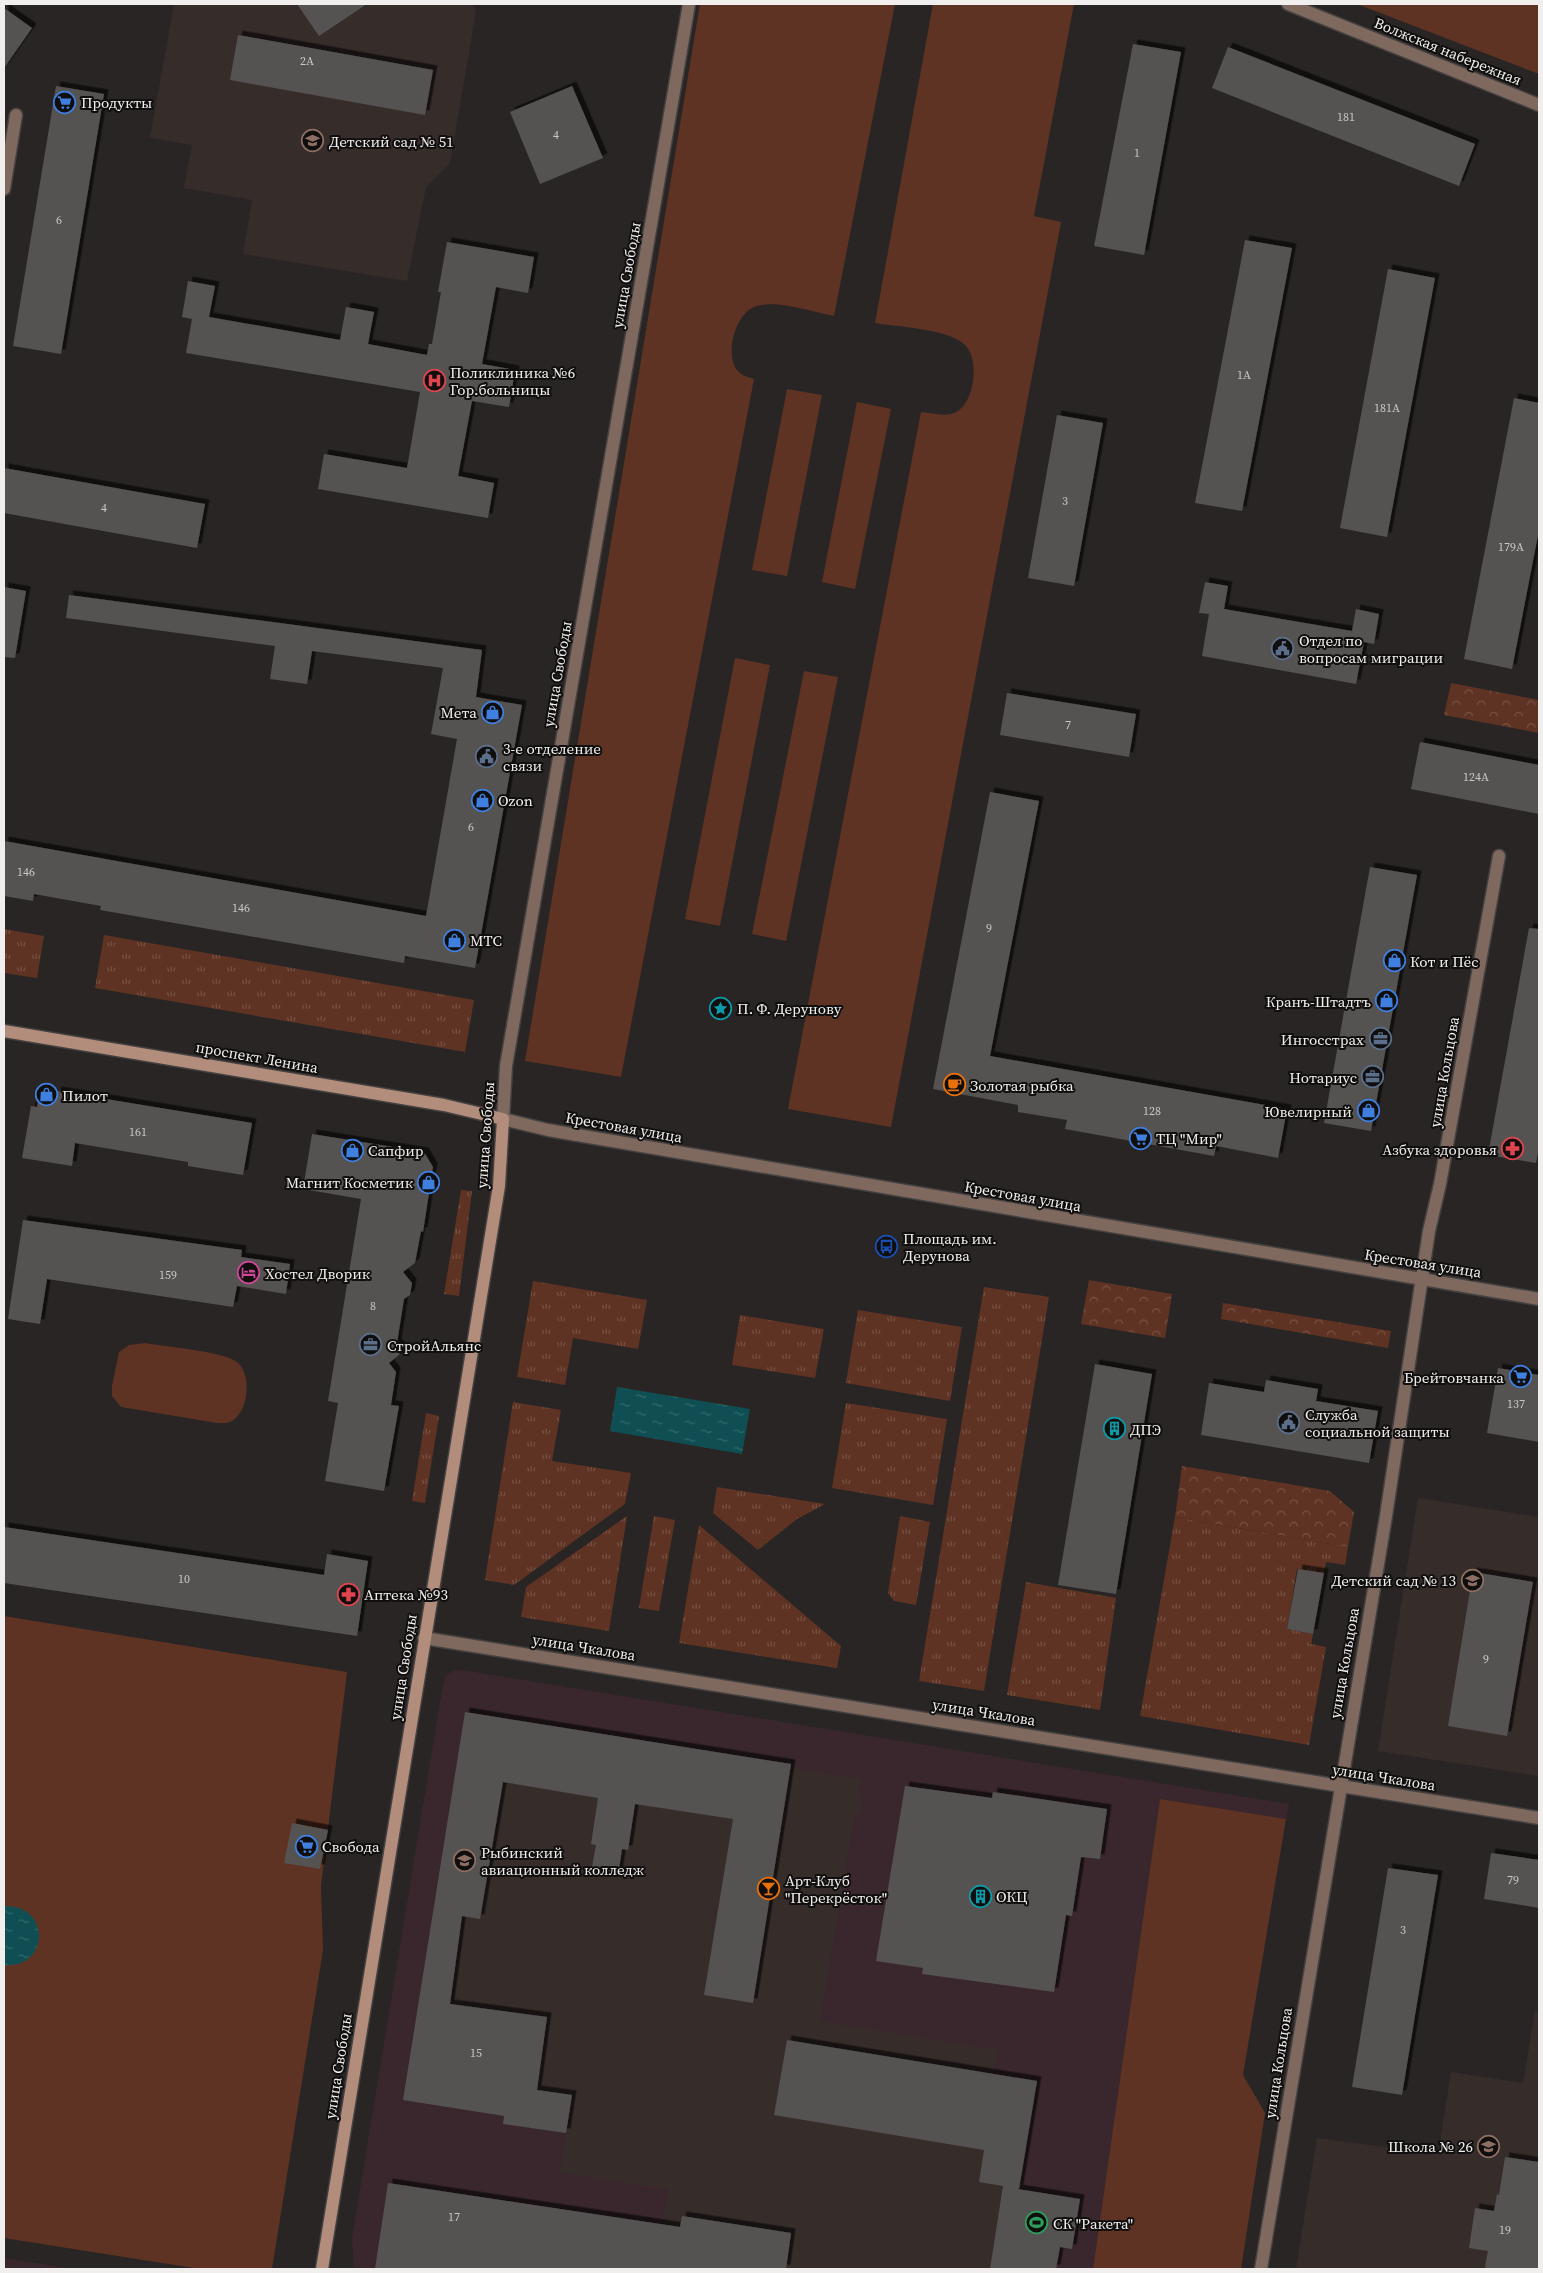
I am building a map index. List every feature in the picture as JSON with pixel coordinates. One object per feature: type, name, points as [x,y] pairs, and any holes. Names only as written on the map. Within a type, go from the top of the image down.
[{"type":"main road","name":"проспект Ленина","points":[[4,1031],[444,1105],[503,1119]]},
{"type":"main road","name":"улица Свободы","points":[[322,2269],[499,1186],[503,1119]]},
{"type":"street","name":"улица Свободы","points":[[503,1119],[506,1066],[689,4]]},
{"type":"street","name":"Волжская набережная","points":[[1288,4],[1539,105]]},
{"type":"street","points":[[4,189],[16,115]]},
{"type":"street","name":"улица Кольцова","points":[[1261,2269],[1386,1516],[1429,1231],[1440,1184],[1498,856]]},
{"type":"street","name":"Крестовая улица","points":[[503,1119],[548,1130],[1539,1299]]},
{"type":"street","name":"улица Чкалова","points":[[424,1638],[1539,1818]]},
{"type":"shaded area","name":"Детский сад № 51","points":[[174,4],[473,4],[476,12],[450,163],[426,187],[407,281],[243,254],[252,200],[184,188],[192,145],[150,138]]},
{"type":"shaded area","name":"Детский сад № 13","points":[[1418,1498],[1539,1517],[1539,1776],[1378,1751]]},
{"type":"shaded area","points":[[462,1670],[1289,1804],[1286,1819],[1160,1799],[1093,2269],[354,2269],[352,2238],[443,1684],[446,1675],[453,1671]]},
{"type":"shaded area","points":[[465,1712],[791,1764],[791,1768],[861,1779],[857,1798],[862,1799],[860,1813],[855,1813],[820,2021],[997,2050],[993,2074],[1037,2081],[1019,2189],[1080,2199],[1072,2249],[1060,2248],[1056,2269],[644,2269],[648,2243],[659,2245],[668,2189],[560,2173],[566,2133],[503,2124],[504,2116],[403,2100]]},
{"type":"shaded area","name":"Школа № 26","points":[[1535,2011],[1539,2012],[1539,2269],[1296,2269],[1317,2138],[1438,2154],[1451,2072],[1523,2083]]},
{"type":"shaded area","points":[[4,2258],[73,2269],[4,2269]]},
{"type":"green space","points":[[700,4],[895,4],[834,316],[784,305],[757,306],[750,309],[743,316],[734,334],[732,344],[733,363],[740,373],[754,379],[621,1077],[525,1061]]},
{"type":"green space","points":[[933,4],[1074,4],[1034,216],[1061,222],[891,1127],[788,1109],[921,412],[945,415],[954,413],[964,405],[972,388],[974,368],[969,350],[964,344],[956,339],[935,332],[875,323]]},
{"type":"green space","points":[[1357,4],[1539,4],[1539,74]]},
{"type":"green space","points":[[787,389],[822,395],[787,576],[752,570]]},
{"type":"green space","points":[[857,402],[891,409],[855,589],[822,582]]},
{"type":"green space","points":[[735,658],[770,665],[720,926],[685,919]]},
{"type":"green space","points":[[804,671],[838,677],[786,941],[752,934]]},
{"type":"green space","points":[[1451,683],[1539,700],[1539,733],[1444,715]]},
{"type":"green space","points":[[4,929],[44,936],[37,978],[4,973]]},
{"type":"green space","points":[[104,935],[474,1000],[465,1052],[95,988]]},
{"type":"green space","points":[[461,1190],[472,1191],[459,1296],[444,1294]]},
{"type":"green space","points":[[1089,1280],[1172,1294],[1165,1338],[1081,1324]]},
{"type":"green space","points":[[533,1281],[647,1300],[638,1349],[573,1338],[565,1385],[517,1377]]},
{"type":"green space","points":[[984,1287],[1049,1297],[984,1691],[919,1681]]},
{"type":"green space","points":[[1223,1303],[1391,1331],[1388,1348],[1221,1319]]},
{"type":"green space","points":[[858,1310],[962,1327],[950,1401],[846,1383]]},
{"type":"green space","points":[[740,1315],[824,1329],[815,1378],[732,1365]]},
{"type":"green space","points":[[145,1343],[207,1352],[230,1358],[237,1362],[245,1375],[246,1383],[245,1401],[238,1416],[228,1423],[217,1423],[121,1407],[112,1396],[112,1386],[119,1352],[129,1345]]},
{"type":"green space","points":[[513,1402],[561,1410],[552,1461],[631,1473],[625,1504],[514,1585],[485,1580]]},
{"type":"green space","points":[[846,1403],[947,1419],[933,1505],[832,1488]]},
{"type":"green space","points":[[426,1413],[439,1416],[425,1503],[412,1501]]},
{"type":"green space","points":[[1182,1466],[1330,1491],[1354,1512],[1348,1547],[1175,1517]]},
{"type":"green space","points":[[717,1487],[825,1504],[797,1519],[758,1550],[713,1513]]},
{"type":"green space","points":[[627,1516],[609,1631],[521,1617],[526,1587]]},
{"type":"green space","points":[[654,1516],[675,1520],[659,1611],[639,1608]]},
{"type":"green space","points":[[900,1516],[930,1522],[916,1605],[894,1601],[888,1593]]},
{"type":"green space","points":[[1175,1517],[1348,1547],[1345,1565],[1326,1562],[1324,1573],[1297,1569],[1287,1629],[1313,1634],[1311,1644],[1326,1647],[1309,1745],[1140,1716]]},
{"type":"green space","points":[[699,1525],[841,1646],[837,1668],[679,1643]]},
{"type":"green space","points":[[1026,1582],[1116,1598],[1100,1710],[1007,1695]]},
{"type":"green space","points":[[4,1616],[347,1672],[321,1886],[323,1950],[272,2269],[200,2269],[4,2238]]},
{"type":"green space","points":[[1160,1799],[1286,1819],[1243,2075],[1265,2113],[1241,2269],[1093,2269]]},
{"type":"water","points":[[617,1387],[750,1409],[742,1454],[610,1431]]},
{"type":"water","points":[[4,1906],[19,1908],[30,1915],[37,1925],[39,1936],[37,1948],[30,1957],[19,1964],[4,1965]]},
{"type":"building","points":[[297,4],[367,4],[319,36]]},
{"type":"building","points":[[4,8],[32,28],[4,68]]},
{"type":"building","points":[[238,35],[433,70],[425,115],[230,80]]},
{"type":"building","points":[[1133,44],[1181,52],[1144,255],[1094,246]]},
{"type":"building","points":[[1228,47],[1475,144],[1459,186],[1212,88]]},
{"type":"building","points":[[56,86],[104,94],[61,354],[13,346]]},
{"type":"building","points":[[572,86],[603,158],[540,184],[510,112]]},
{"type":"building","points":[[1245,240],[1292,248],[1242,511],[1195,503]]},
{"type":"building","name":"Поликлиника №6 Гор.больницы","points":[[447,242],[534,257],[528,293],[496,287],[482,364],[515,370],[509,407],[472,401],[458,476],[494,483],[488,518],[318,489],[324,454],[407,468],[420,392],[186,353],[192,319],[182,317],[188,281],[215,286],[209,317],[340,340],[346,307],[374,312],[368,344],[427,355],[429,344],[432,344],[441,292],[438,292]]},
{"type":"building","points":[[1388,269],[1435,278],[1387,537],[1340,528]]},
{"type":"building","points":[[1514,398],[1539,403],[1539,530],[1512,669],[1464,659]]},
{"type":"building","points":[[1057,415],[1103,423],[1074,586],[1028,578]]},
{"type":"building","points":[[4,468],[205,504],[197,548],[4,513]]},
{"type":"building","name":"Отдел по вопросам миграции","points":[[1205,582],[1228,586],[1224,609],[1352,631],[1356,609],[1379,614],[1374,644],[1364,642],[1356,684],[1202,656],[1209,614],[1199,613]]},
{"type":"building","points":[[4,587],[26,591],[15,658],[4,657]]},
{"type":"building","points":[[69,595],[482,650],[476,697],[522,705],[475,968],[405,956],[404,963],[100,910],[101,906],[34,894],[33,901],[4,896],[4,841],[426,916],[457,739],[431,734],[443,668],[312,651],[307,684],[270,679],[275,646],[66,618]]},
{"type":"building","points":[[1007,693],[1136,714],[1129,757],[1000,735]]},
{"type":"building","points":[[1420,742],[1539,765],[1539,814],[1411,789]]},
{"type":"building","points":[[990,792],[1039,801],[990,1056],[1287,1109],[1278,1158],[1216,1146],[1214,1156],[1065,1129],[1067,1120],[1018,1112],[1018,1105],[933,1089]]},
{"type":"building","points":[[1370,867],[1417,875],[1371,1131],[1324,1123]]},
{"type":"building","points":[[1529,928],[1539,929],[1539,1147],[1536,1163],[1488,1155]]},
{"type":"building","points":[[57,1091],[252,1123],[243,1175],[188,1166],[188,1162],[75,1143],[72,1166],[22,1158],[31,1106],[37,1107],[39,1095],[56,1098]]},
{"type":"building","points":[[312,1134],[424,1152],[433,1167],[423,1232],[421,1231],[415,1263],[403,1272],[412,1283],[410,1295],[404,1299],[397,1343],[401,1347],[399,1355],[389,1363],[396,1372],[391,1405],[399,1406],[384,1491],[325,1481],[338,1403],[328,1401],[361,1199],[303,1189]]},
{"type":"building","points":[[23,1220],[242,1250],[241,1257],[290,1264],[286,1294],[237,1286],[233,1307],[47,1279],[40,1324],[8,1319]]},
{"type":"building","name":"ДПЭ","points":[[1095,1364],[1152,1374],[1116,1594],[1058,1585]]},
{"type":"building","points":[[1498,1368],[1539,1375],[1539,1442],[1487,1433]]},
{"type":"building","name":"Служба социальной защиты","points":[[1266,1380],[1318,1389],[1316,1401],[1378,1411],[1369,1463],[1201,1435],[1209,1383],[1264,1392]]},
{"type":"building","points":[[4,1527],[324,1575],[327,1554],[368,1561],[357,1636],[4,1583]]},
{"type":"building","points":[[1298,1569],[1324,1573],[1313,1634],[1287,1629]]},
{"type":"building","points":[[1473,1572],[1533,1582],[1507,1736],[1448,1726]]},
{"type":"building","name":"Рыбинский авиационный колледж","points":[[465,1712],[791,1764],[753,2003],[704,1995],[733,1819],[635,1804],[628,1850],[622,1849],[618,1876],[591,1872],[596,1845],[591,1844],[598,1798],[503,1782],[480,1919],[462,1916],[450,2004],[547,2017],[537,2090],[572,2095],[566,2133],[503,2124],[504,2116],[403,2100]]},
{"type":"building","name":"ОКЦ","points":[[905,1786],[992,1798],[993,1792],[1107,1809],[1100,1859],[1081,1857],[1072,1916],[1066,1915],[1054,1992],[922,1974],[923,1968],[876,1961]]},
{"type":"building","name":"Свобода","points":[[292,1823],[328,1830],[320,1869],[284,1863]]},
{"type":"building","points":[[1491,1853],[1539,1860],[1539,1908],[1484,1899]]},
{"type":"building","points":[[1388,1868],[1438,1875],[1402,2095],[1352,2087]]},
{"type":"building","points":[[787,2040],[1037,2081],[1019,2189],[1011,2188],[1080,2199],[1072,2249],[1060,2247],[1056,2269],[990,2269],[1003,2186],[979,2182],[984,2150],[774,2115]]},
{"type":"building","points":[[1505,2157],[1539,2162],[1539,2269],[1488,2269],[1485,2267],[1488,2251],[1469,2248],[1475,2208],[1494,2211],[1497,2194],[1499,2195]]},
{"type":"building","points":[[388,2183],[680,2227],[682,2216],[791,2233],[786,2269],[375,2269]]},
{"type":"place","name":"Продукты","points":[[65,102]]},
{"type":"place","name":"Детский сад № 51","points":[[313,141]]},
{"type":"place","name":"Поликлиника №6 Гор.больницы","points":[[434,381]]},
{"type":"place","name":"Отдел по вопросам миграции","points":[[1283,649]]},
{"type":"place","name":"Мета","points":[[493,712]]},
{"type":"place","name":"3-е отделение связи","points":[[487,757]]},
{"type":"place","name":"Ozon","points":[[482,800]]},
{"type":"place","name":"МТС","points":[[454,940]]},
{"type":"place","name":"Кот и Пёс","points":[[1394,961]]},
{"type":"place","name":"Кранъ-Штадтъ","points":[[1387,1001]]},
{"type":"place","name":"П. Ф. Дерунову","points":[[721,1008]]},
{"type":"place","name":"Ингосстрах","points":[[1380,1039]]},
{"type":"place","name":"Нотариус","points":[[1373,1077]]},
{"type":"place","name":"Золотая рыбка","points":[[954,1085]]},
{"type":"place","name":"Пилот","points":[[46,1095]]},
{"type":"place","name":"Ювелирный","points":[[1368,1111]]},
{"type":"place","name":"ТЦ \"Мир\"","points":[[1140,1138]]},
{"type":"place","name":"Азбука здоровья","points":[[1513,1149]]},
{"type":"place","name":"Сапфир","points":[[352,1150]]},
{"type":"place","name":"Магнит Косметик","points":[[429,1182]]},
{"type":"place","name":"Площадь им. Дерунова","points":[[887,1247]]},
{"type":"place","name":"Хостел Дворик","points":[[249,1273]]},
{"type":"place","name":"СтройАльянс","points":[[371,1345]]},
{"type":"place","name":"Брейтовчанка","points":[[1520,1377]]},
{"type":"place","name":"Служба социальной защиты","points":[[1289,1423]]},
{"type":"place","name":"ДПЭ","points":[[1114,1429]]},
{"type":"place","name":"Детский сад № 13","points":[[1472,1580]]},
{"type":"place","name":"Аптека №93","points":[[348,1594]]},
{"type":"place","name":"Свобода","points":[[306,1846]]},
{"type":"place","name":"Рыбинский авиационный колледж","points":[[465,1861]]},
{"type":"place","name":"Арт-Клуб \"Перекрёсток\"","points":[[769,1889]]},
{"type":"place","name":"ОКЦ","points":[[980,1896]]},
{"type":"place","name":"Школа № 26","points":[[1489,2146]]},
{"type":"place","name":"СК \"Ракета\"","points":[[1037,2223]]}]
